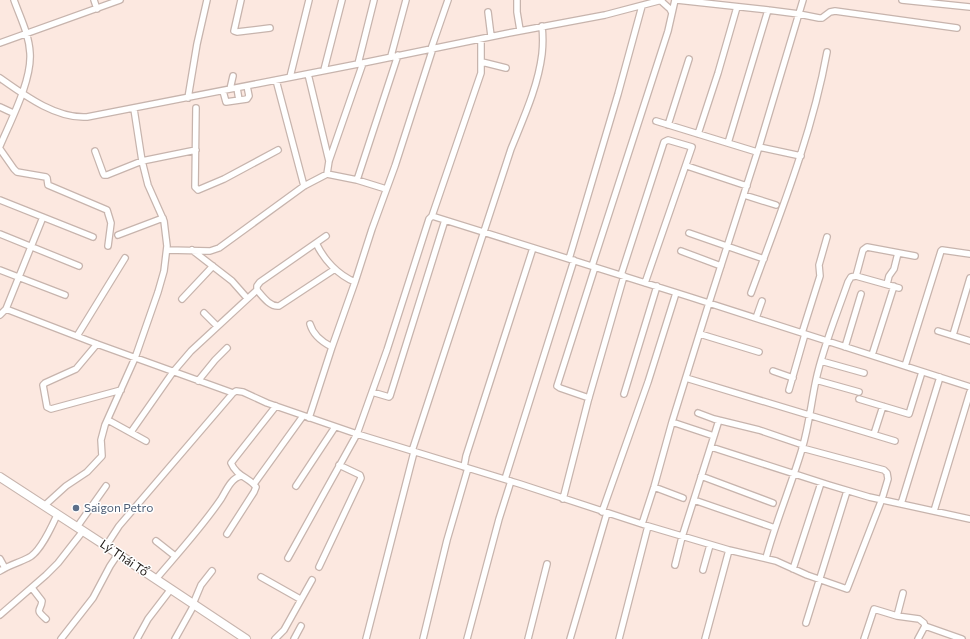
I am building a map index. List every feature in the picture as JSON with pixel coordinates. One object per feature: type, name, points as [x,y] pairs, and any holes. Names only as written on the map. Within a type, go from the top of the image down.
[{"type":"main road","name":"Lý Thái Tổ","points":[[0,477],[246,639]]},
{"type":"street","points":[[0,145],[22,93],[30,62],[30,52],[26,33],[14,0]]},
{"type":"street","points":[[94,0],[97,9]]},
{"type":"street","points":[[0,43],[120,0]]},
{"type":"street","points":[[188,98],[197,44],[207,1],[214,0]]},
{"type":"street","points":[[241,0],[234,31],[237,32],[270,28]]},
{"type":"street","points":[[290,77],[309,0]]},
{"type":"street","points":[[324,70],[342,0]]},
{"type":"street","points":[[327,174],[329,161],[360,63],[374,0]]},
{"type":"street","points":[[391,56],[406,0]]},
{"type":"street","points":[[309,418],[448,0]]},
{"type":"street","points":[[517,0],[520,30]]},
{"type":"street","points":[[0,78],[40,104],[62,113],[82,118],[134,109],[520,30],[605,15],[661,0],[672,13]]},
{"type":"street","points":[[589,398],[557,386],[668,31],[676,0],[768,10],[819,18],[822,18],[830,12],[835,11],[957,28]]},
{"type":"street","points":[[642,524],[672,422],[747,186],[803,0]]},
{"type":"street","points":[[902,0],[970,7]]},
{"type":"street","points":[[468,639],[508,480],[642,6]]},
{"type":"street","points":[[698,134],[718,73],[737,7]]},
{"type":"street","points":[[728,143],[768,10]]},
{"type":"street","points":[[488,12],[491,36]]},
{"type":"street","points":[[366,639],[413,451],[511,149],[539,72],[543,50],[542,26]]},
{"type":"street","points":[[288,558],[357,434],[387,350],[429,219],[432,216],[474,96],[481,73],[481,39]]},
{"type":"street","points":[[751,293],[800,156],[821,85],[827,52]]},
{"type":"street","points":[[357,180],[398,55]]},
{"type":"street","points":[[668,125],[689,59]]},
{"type":"street","points":[[482,62],[506,68]]},
{"type":"street","points":[[308,74],[329,161]]},
{"type":"street","points":[[230,89],[233,76]]},
{"type":"street","points":[[276,80],[304,186]]},
{"type":"street","points":[[223,91],[226,102],[249,98],[247,86]]},
{"type":"street","points":[[237,88],[239,100]]},
{"type":"street","points":[[0,107],[13,113]]},
{"type":"street","points":[[196,108],[195,187],[198,190],[224,179],[278,150]]},
{"type":"street","points":[[44,506],[66,486],[87,472],[102,456],[101,440],[135,358],[164,271],[167,250],[162,218],[148,185],[142,161],[134,109]]},
{"type":"street","points":[[656,121],[728,143],[758,150],[800,156]]},
{"type":"street","points":[[563,499],[623,276],[665,141],[668,140],[692,147],[687,166],[645,283]]},
{"type":"street","points":[[0,149],[17,172],[46,177],[48,185],[107,210],[111,223],[108,246]]},
{"type":"street","points":[[95,150],[104,175],[107,175],[142,161],[196,150]]},
{"type":"street","points":[[687,166],[747,186]]},
{"type":"street","points":[[167,250],[210,251],[219,248],[304,186],[327,174],[357,180],[386,189]]},
{"type":"street","points":[[744,195],[776,205]]},
{"type":"street","points":[[0,200],[93,237]]},
{"type":"street","points":[[432,216],[657,286],[970,387]]},
{"type":"street","points":[[0,315],[6,309],[43,217]]},
{"type":"street","points":[[118,235],[162,218]]},
{"type":"street","points":[[372,392],[390,396],[445,220]]},
{"type":"street","points":[[690,233],[764,259]]},
{"type":"street","points":[[0,234],[79,266]]},
{"type":"street","points":[[131,432],[173,372],[191,351],[257,290],[257,286],[260,282],[326,236]]},
{"type":"street","points":[[789,390],[820,276],[819,265],[827,237]]},
{"type":"street","points":[[316,243],[322,253],[341,275],[355,282]]},
{"type":"street","points":[[856,276],[865,248],[867,247],[915,256]]},
{"type":"street","points":[[423,639],[466,468],[466,456],[533,248]]},
{"type":"street","points":[[192,250],[232,281],[247,298]]},
{"type":"street","points":[[904,366],[941,250],[970,254]]},
{"type":"street","points":[[681,251],[721,266]]},
{"type":"street","points":[[887,284],[894,269],[898,253]]},
{"type":"street","points":[[77,336],[124,258]]},
{"type":"street","points":[[182,298],[213,266]]},
{"type":"street","points":[[257,290],[274,307],[279,306],[335,269]]},
{"type":"street","points":[[0,270],[65,295]]},
{"type":"street","points":[[766,558],[803,447],[821,361],[851,277],[856,276],[896,287],[872,355]]},
{"type":"street","points":[[953,335],[970,278]]},
{"type":"street","points":[[624,394],[657,286]]},
{"type":"street","points":[[570,639],[604,512],[676,293]]},
{"type":"street","points":[[845,346],[861,294]]},
{"type":"street","points":[[756,318],[762,301]]},
{"type":"street","points":[[6,309],[97,344],[233,393]]},
{"type":"street","points":[[204,313],[217,326]]},
{"type":"street","points":[[310,324],[312,330],[320,340],[332,347]]},
{"type":"street","points":[[938,331],[970,341]]},
{"type":"street","points":[[700,334],[759,352]]},
{"type":"street","points":[[97,344],[76,369],[43,385],[48,409],[121,390]]},
{"type":"street","points":[[198,381],[227,348]]},
{"type":"street","points":[[821,361],[864,372]]},
{"type":"street","points":[[773,371],[793,378]]},
{"type":"street","points":[[859,399],[909,414],[922,372]]},
{"type":"street","points":[[901,504],[940,377]]},
{"type":"street","points":[[686,378],[895,441]]},
{"type":"street","points":[[816,380],[859,392]]},
{"type":"street","points":[[106,546],[119,526],[236,391],[243,392],[302,416],[335,427],[508,480],[682,537],[729,550],[766,558],[847,589],[882,499],[888,479],[887,473],[884,470],[803,447],[759,430],[698,413]]},
{"type":"street","points":[[934,511],[970,392]]},
{"type":"street","points":[[227,534],[256,487],[254,484],[241,476],[232,465],[232,459],[276,406]]},
{"type":"street","points":[[874,434],[883,406]]},
{"type":"street","points":[[254,484],[302,416]]},
{"type":"street","points":[[108,420],[146,441]]},
{"type":"street","points":[[675,565],[682,537],[720,420]]},
{"type":"street","points":[[672,422],[714,436]]},
{"type":"street","points":[[296,486],[335,427]]},
{"type":"street","points":[[711,447],[847,491],[970,519]]},
{"type":"street","points":[[319,566],[360,478],[360,475],[354,471],[340,465]]},
{"type":"street","points":[[156,579],[211,514],[230,484],[237,477],[241,476]]},
{"type":"street","points":[[701,476],[773,503]]},
{"type":"street","points":[[793,569],[820,482]]},
{"type":"street","points":[[0,615],[32,588],[58,563],[106,486]]},
{"type":"street","points":[[654,487],[683,498]]},
{"type":"street","points":[[806,623],[847,491]]},
{"type":"street","points":[[694,500],[775,528]]},
{"type":"street","points":[[0,559],[2,570],[31,557],[45,540],[57,515]]},
{"type":"street","points":[[619,639],[648,526]]},
{"type":"street","points":[[156,541],[175,556]]},
{"type":"street","points":[[703,570],[710,545]]},
{"type":"street","points":[[705,639],[729,550]]},
{"type":"street","points":[[61,639],[92,598],[118,554]]},
{"type":"street","points":[[528,639],[547,564]]},
{"type":"street","points":[[175,639],[194,604],[201,586],[212,571]]},
{"type":"street","points":[[261,577],[300,600]]},
{"type":"street","points":[[275,639],[284,630],[312,580]]},
{"type":"street","points":[[32,588],[42,601],[39,613],[46,619]]},
{"type":"street","points":[[137,639],[148,619],[171,589]]},
{"type":"street","points":[[897,616],[903,593]]},
{"type":"street","points":[[864,639],[874,609],[897,616],[919,619],[925,626],[962,639]]},
{"type":"street","points":[[294,639],[301,626]]},
{"type":"street","points":[[918,639],[925,626]]},
{"type":"place","name":"Saigon Petro","points":[[76,508]]}]
